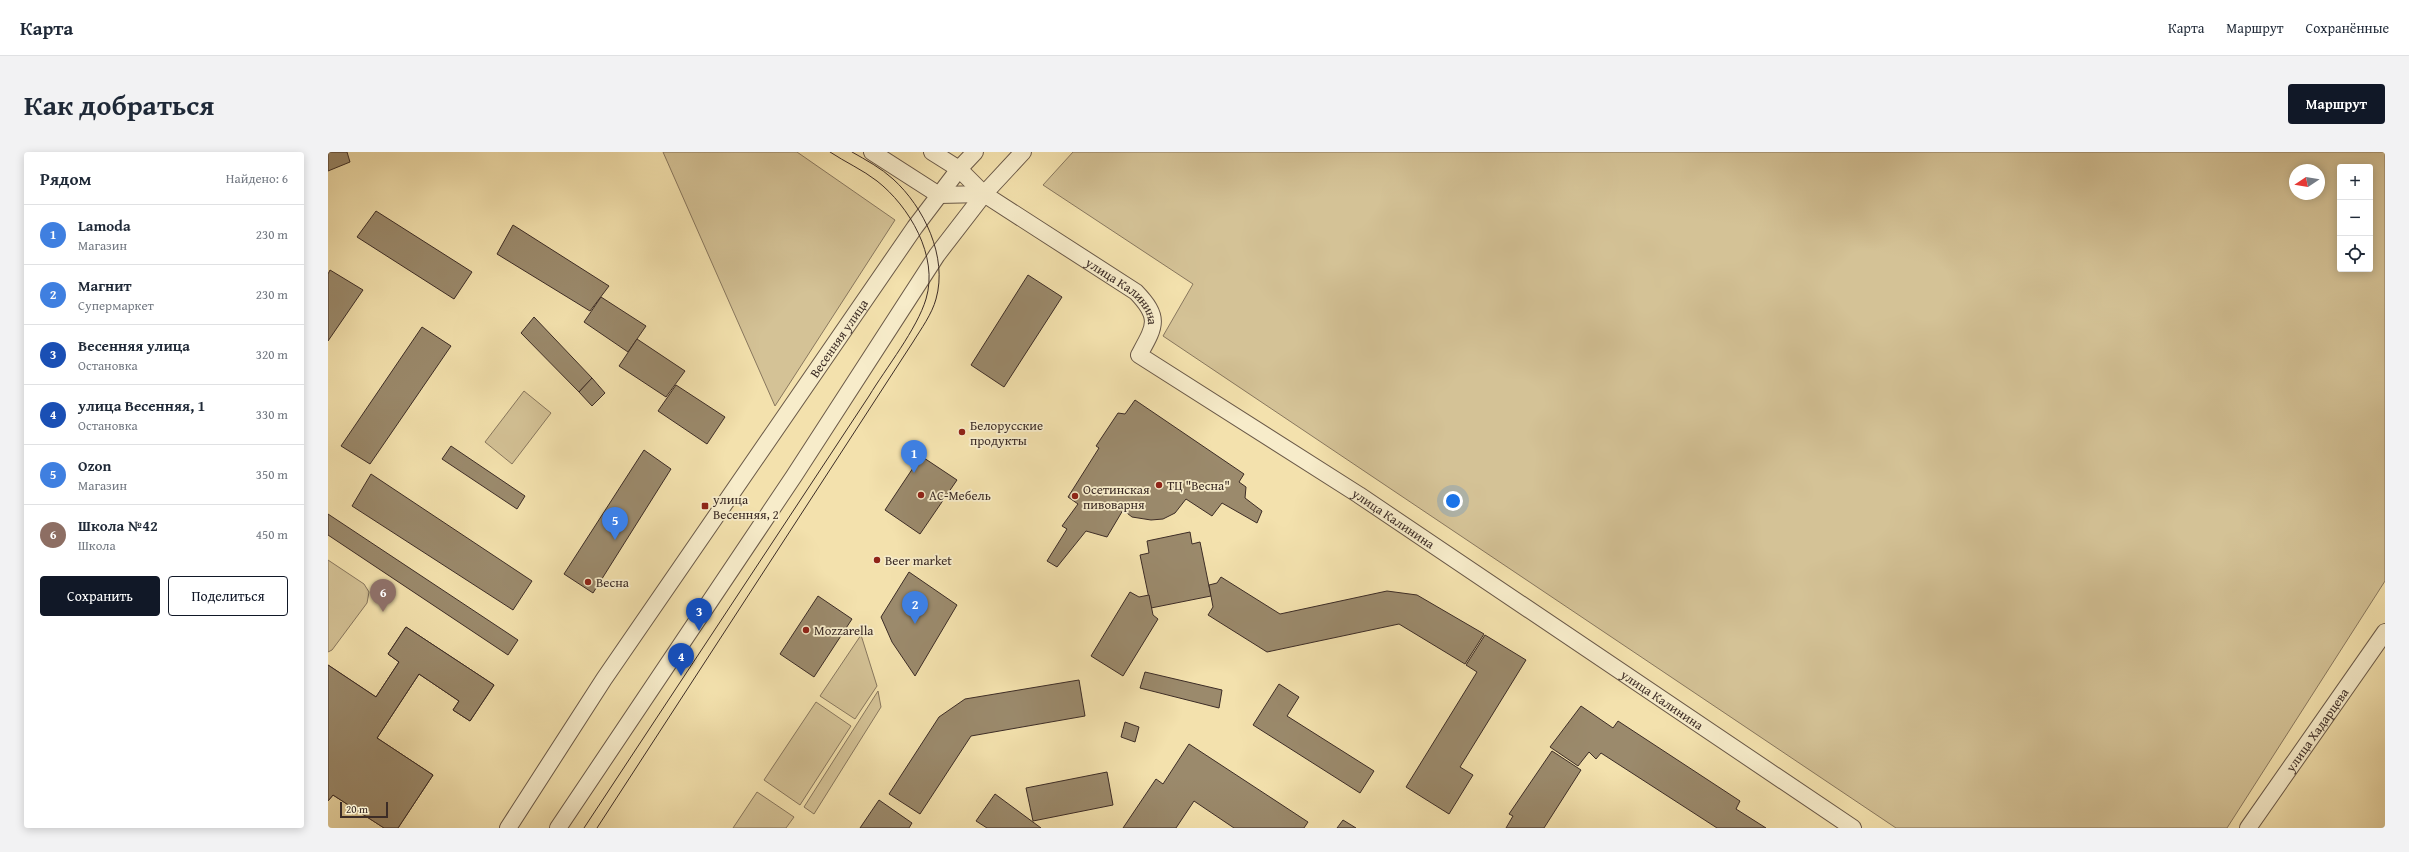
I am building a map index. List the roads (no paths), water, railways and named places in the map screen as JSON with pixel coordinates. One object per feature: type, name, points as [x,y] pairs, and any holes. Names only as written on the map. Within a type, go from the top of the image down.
[{"type":"street","points":[[872,152],[939,194],[984,194]]},
{"type":"street","name":"улица Калинина","points":[[932,152],[959,169],[984,194],[1130,288],[1150,306],[1153,328],[1139,355],[1359,495],[1853,828]]},
{"type":"street","name":"Весенняя улица","points":[[508,828],[604,679],[892,260],[939,194],[975,152]]},
{"type":"street","points":[[558,828],[794,476],[937,255],[984,194],[1023,152]]},
{"type":"street","name":"улица Хадарцева","points":[[2248,828],[2385,632]]},
{"type":"tram line","points":[[584,828],[900,348],[922,311],[929,283],[928,266],[925,249],[910,218],[889,191],[877,181],[830,152]]},
{"type":"tram line","points":[[597,828],[913,342],[934,305],[939,283],[939,266],[931,234],[923,218],[904,190],[893,179],[852,152]]},
{"type":"place","name":"Белорусские продукты","points":[[962,432]]},
{"type":"place","name":"Lamoda","points":[[914,473]]},
{"type":"place","name":"ТЦ \"Весна\"","points":[[1159,485]]},
{"type":"place","name":"АС-Мебель","points":[[921,495]]},
{"type":"place","name":"Осетинская пивоварня","points":[[1075,496]]},
{"type":"place","name":"улица Весенняя, 2","points":[[705,506]]},
{"type":"place","name":"Ozon","points":[[615,540]]},
{"type":"place","name":"Beer market","points":[[877,560]]},
{"type":"place","name":"Весна","points":[[588,582]]},
{"type":"place","name":"Школа №42","points":[[383,612]]},
{"type":"place","name":"Магнит","points":[[915,624]]},
{"type":"place","name":"Mozzarella","points":[[806,630]]},
{"type":"place","name":"Весенняя улица","points":[[699,631]]},
{"type":"place","name":"улица Весенняя, 1","points":[[681,676]]}]
